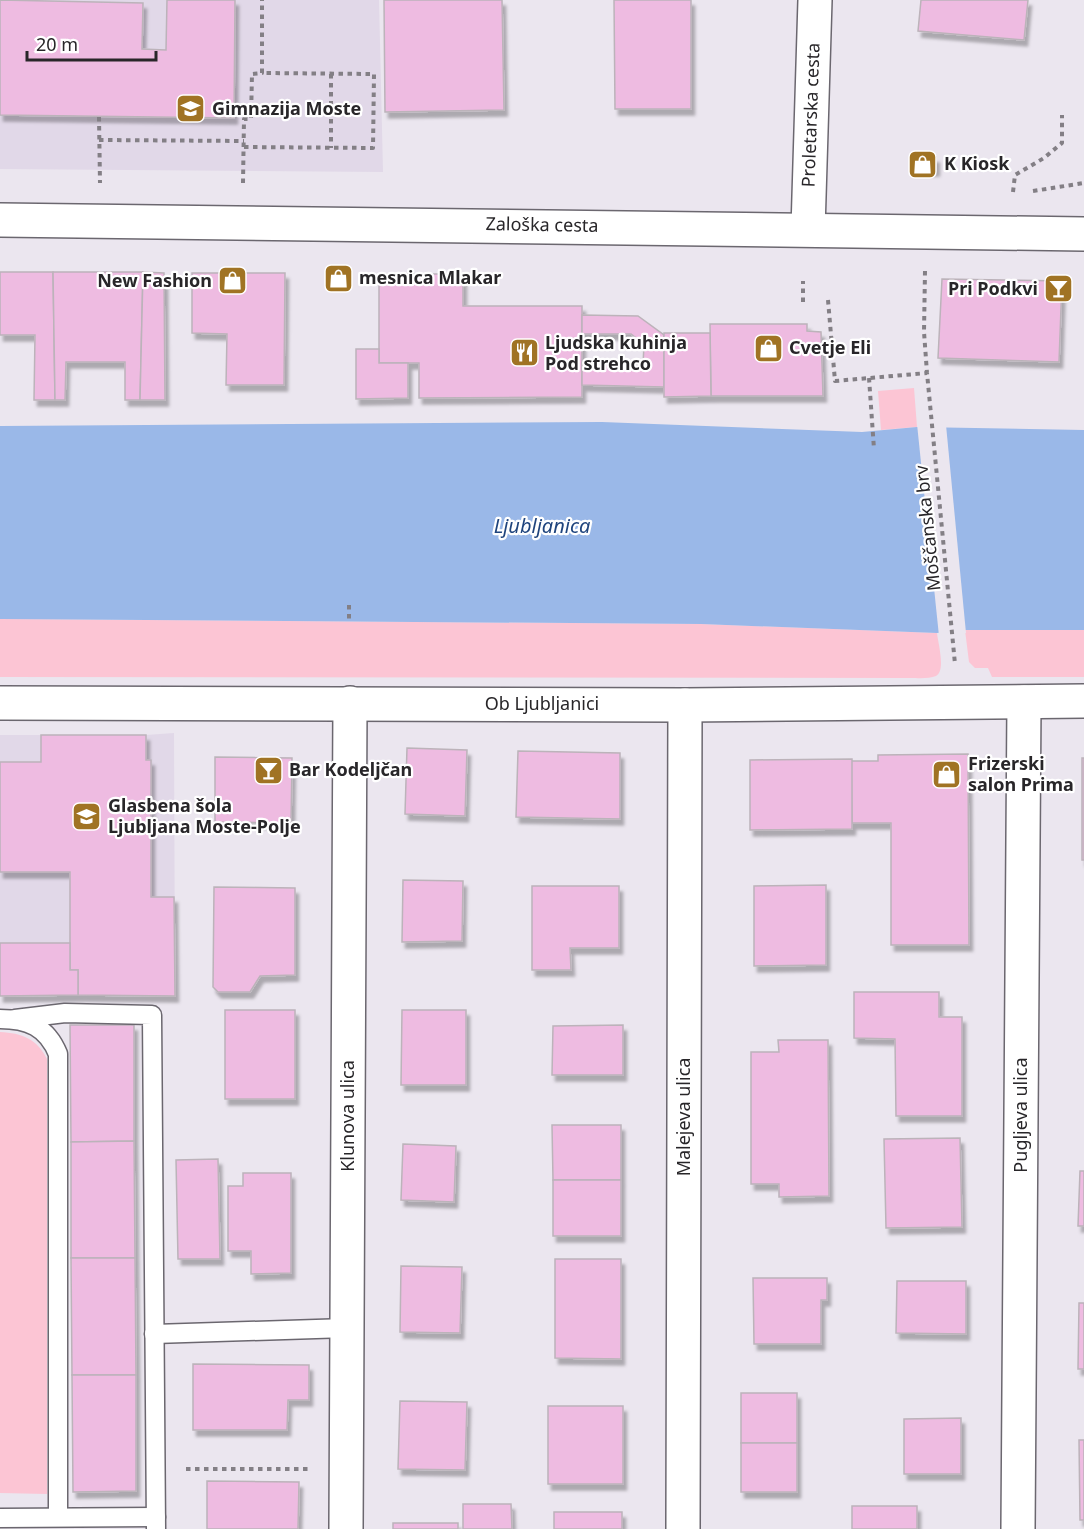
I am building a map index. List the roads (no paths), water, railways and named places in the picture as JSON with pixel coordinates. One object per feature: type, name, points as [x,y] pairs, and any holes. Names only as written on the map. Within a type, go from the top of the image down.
[{"type":"street","name":"Proletarska cesta","points":[[808,229],[815,0]]},
{"type":"street","name":"Zaloška cesta","points":[[0,220],[1084,234]]},
{"type":"street","name":"Ob Ljubljanici","points":[[0,703],[685,705],[1084,701]]},
{"type":"street","name":"Pugljeva ulica","points":[[1018,1529],[1024,702]]},
{"type":"street","name":"Klunova ulica","points":[[346,1529],[350,703]]},
{"type":"street","name":"Malejeva ulica","points":[[682,1529],[685,705]]},
{"type":"lane","points":[[0,1518],[58,1517],[156,1523],[152,1015],[64,1013],[8,1019]]},
{"type":"lane","points":[[8,1019],[30,1023],[43,1031],[53,1041],[58,1054],[58,1517]]},
{"type":"lane","points":[[154,1334],[347,1328]]},
{"type":"water","name":"Ljubljanica","points":[[602,422],[862,432],[917,427],[1084,430],[1084,630],[965,630],[937,633],[701,624],[0,619],[0,426]]},
{"type":"place","name":"Gimnazija Moste","points":[[191,109]]},
{"type":"place","name":"K Kiosk","points":[[923,164]]},
{"type":"place","name":"mesnica Mlakar","points":[[338,278]]},
{"type":"place","name":"New Fashion","points":[[233,281]]},
{"type":"place","name":"Pri Podkvi","points":[[1059,289]]},
{"type":"place","name":"Cvetje Eli","points":[[768,348]]},
{"type":"place","name":"Ljudska kuhinja Pod strehco","points":[[524,353]]},
{"type":"place","name":"Bar Kodeljčan","points":[[268,770]]},
{"type":"place","name":"Frizerski salon Prima","points":[[947,774]]},
{"type":"place","name":"Glasbena šola Ljubljana Moste-Polje","points":[[87,816]]}]
